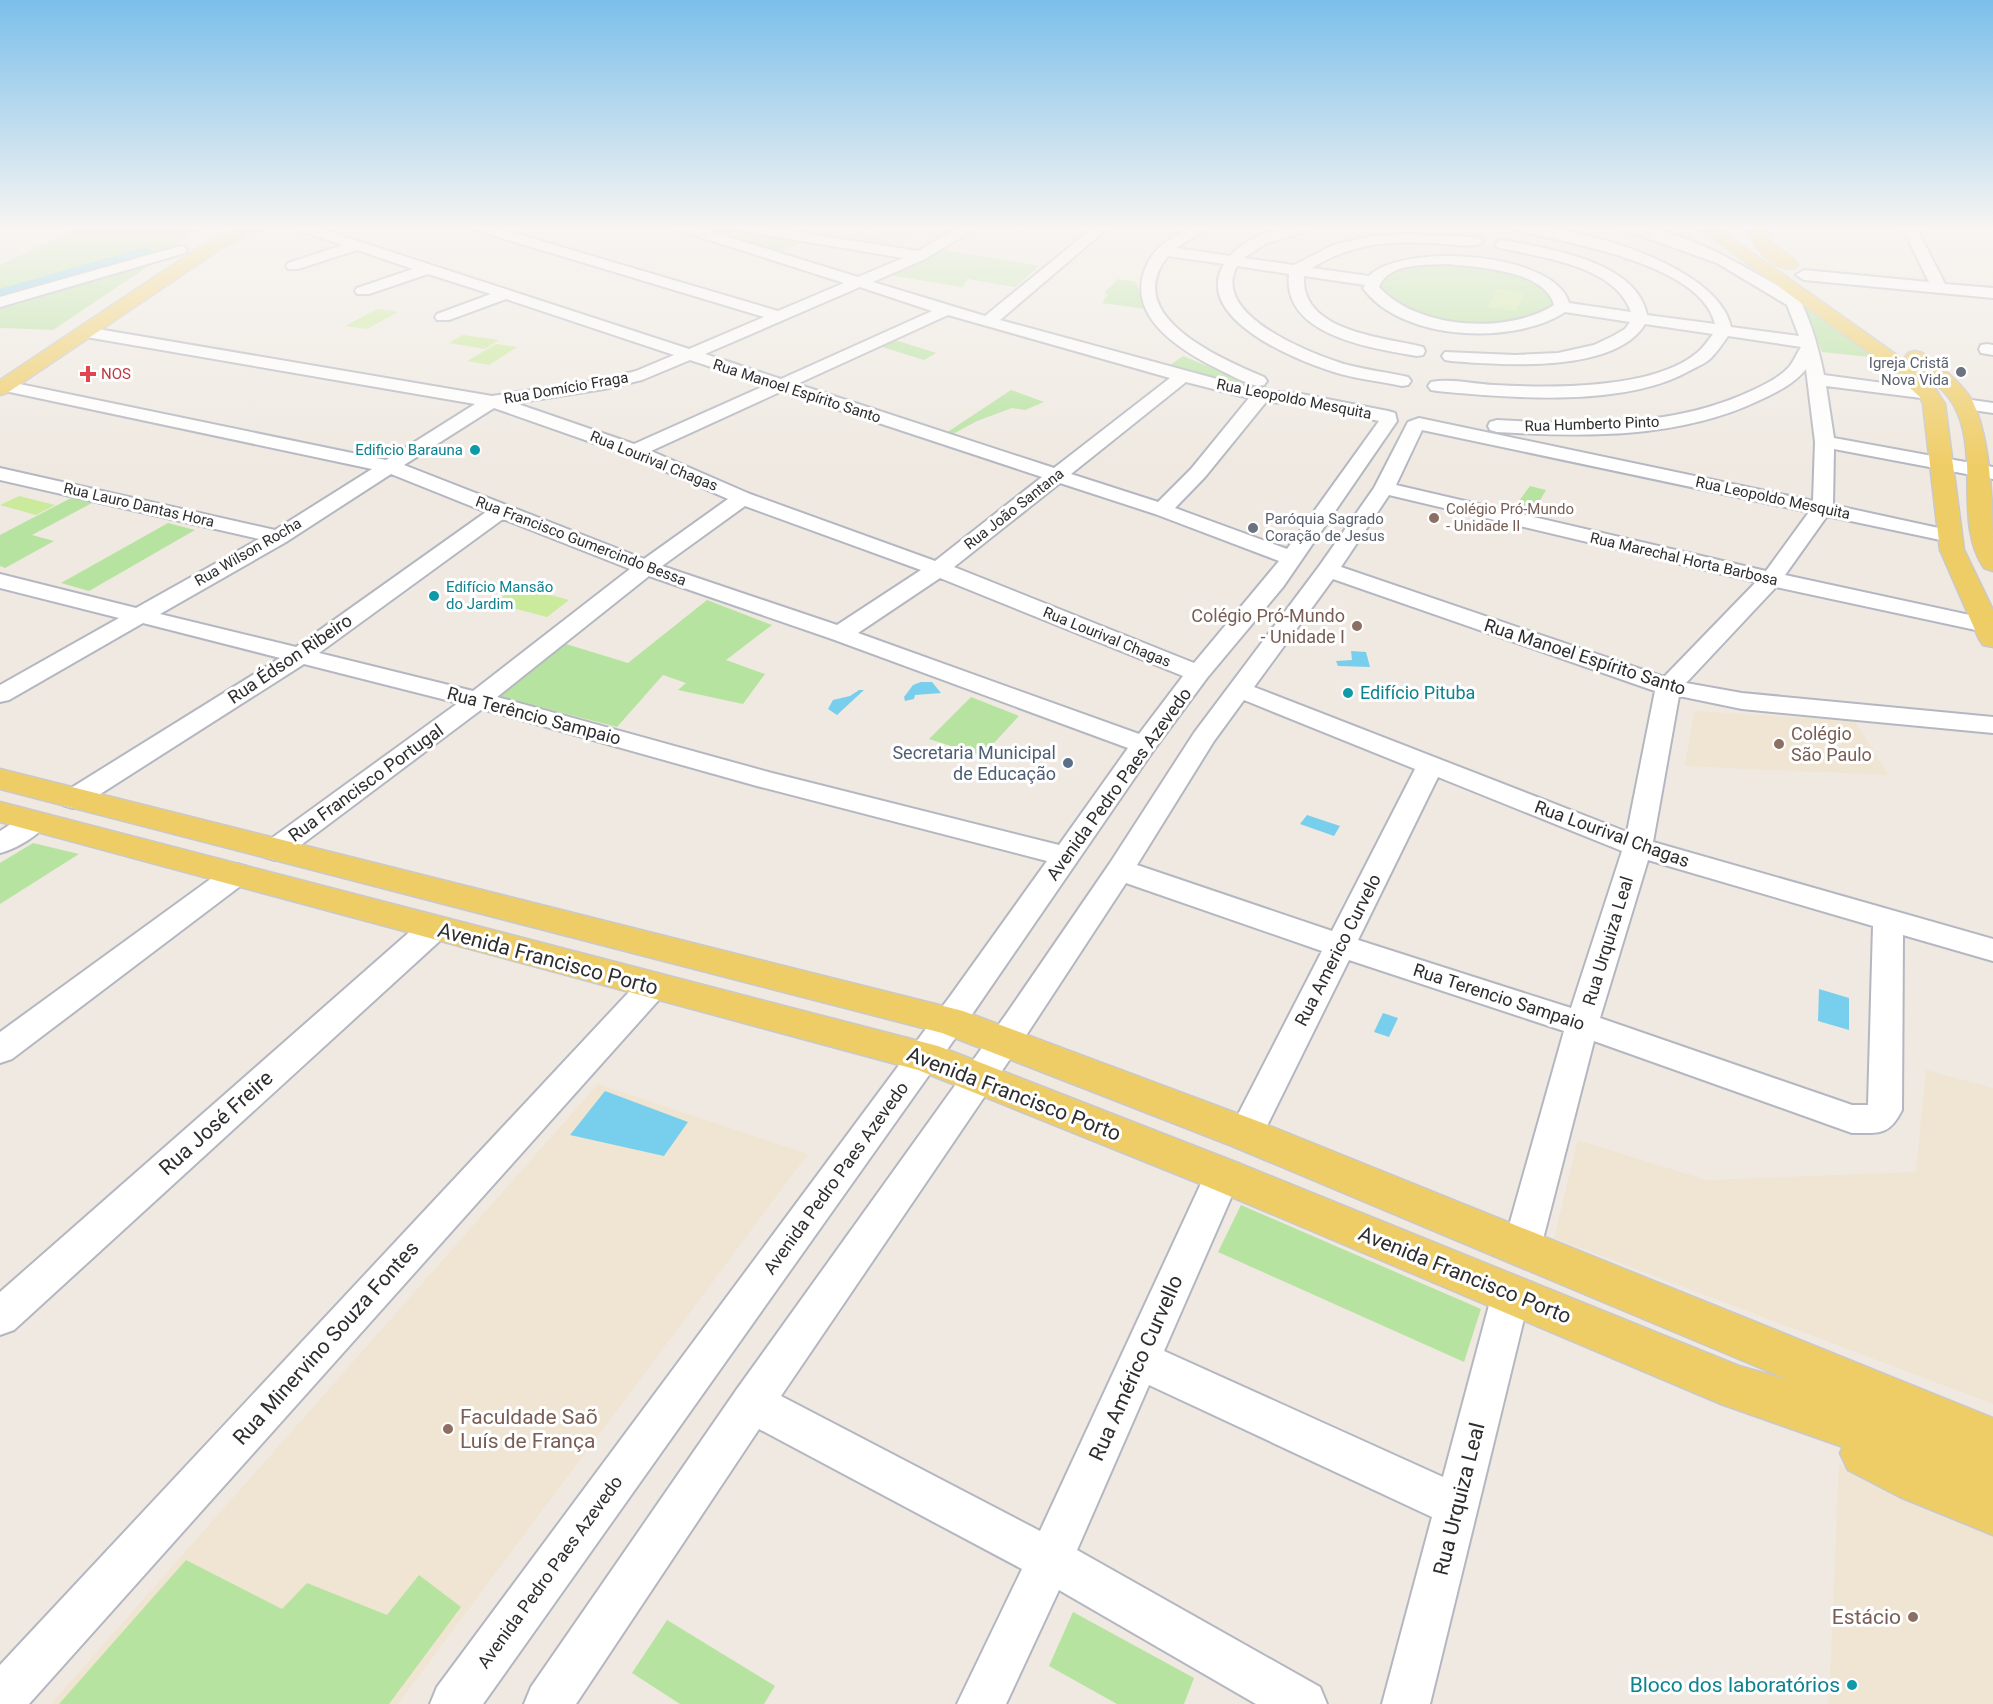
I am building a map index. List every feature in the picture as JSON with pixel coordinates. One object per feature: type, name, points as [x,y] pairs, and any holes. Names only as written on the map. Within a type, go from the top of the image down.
[{"type":"main road","points":[[2,382],[60,349],[87,322],[107,307]]},
{"type":"main road","points":[[2,382],[35,347],[87,322],[113,314],[124,307]]},
{"type":"main road","points":[[1818,307],[1887,357],[1929,394],[1934,404],[1952,550],[1989,632]]},
{"type":"main road","points":[[1846,307],[1936,373],[1954,389],[1965,404],[1986,472],[1983,533],[1991,554]]},
{"type":"main road","points":[[35,347],[53,346],[60,349]]},
{"type":"main road","name":"Avenida Francisco Porto","points":[[0,779],[950,1021],[1246,1134],[1522,1247],[1670,1311],[1796,1384],[1993,1482]]},
{"type":"main road","name":"Avenida Francisco Porto","points":[[0,812],[924,1057],[980,1077],[1738,1388],[1796,1384]]},
{"type":"main road","points":[[1670,1311],[1750,1329],[1826,1351],[1993,1418]]},
{"type":"main road","points":[[1796,1384],[1993,1442]]},
{"type":"main road","points":[[1738,1388],[1918,1479],[1993,1510]]},
{"type":"street","points":[[442,317],[472,307]]},
{"type":"street","name":"Rua Manoel Espírito Santo","points":[[540,307],[1162,510],[1291,558]]},
{"type":"street","points":[[748,307],[777,316]]},
{"type":"street","name":"Rua Domício Fraga","points":[[492,401],[627,380],[799,307]]},
{"type":"street","name":"Rua Leopoldo Mesquita","points":[[936,307],[1261,396],[1393,406]]},
{"type":"street","points":[[988,321],[1006,307]]},
{"type":"street","points":[[1152,307],[1157,316],[1182,341],[1209,360],[1296,398]]},
{"type":"street","points":[[1232,307],[1239,317],[1261,333],[1318,361],[1340,368],[1393,406],[1397,426],[1423,412],[1530,393],[1615,387],[1651,380],[1680,370],[1703,358],[1717,345],[1724,331],[1719,314],[1713,307]]},
{"type":"street","points":[[1303,307],[1312,317],[1341,332],[1379,344],[1417,351]]},
{"type":"street","points":[[1392,307],[1414,317],[1466,327],[1518,326],[1539,322],[1554,315],[1562,307],[1809,344]]},
{"type":"street","points":[[1452,356],[1520,360],[1580,353],[1622,339],[1634,329],[1640,319],[1638,307]]},
{"type":"street","points":[[1668,687],[1771,579],[1823,508],[1825,442],[1809,344],[1796,307]]},
{"type":"street","points":[[635,451],[947,310]]},
{"type":"street","name":"Rua Lourival Chagas","points":[[87,322],[492,401],[635,451],[743,498],[938,569],[1198,673]]},
{"type":"street","name":"Avenida Pedro Paes Azevedo","points":[[454,1704],[950,1021],[1144,746],[1198,673],[1275,582],[1393,406],[1417,351],[1434,322]]},
{"type":"street","points":[[548,1704],[752,1403],[1005,1041],[1120,870],[1203,739],[1310,595],[1384,488],[1466,327]]},
{"type":"street","name":"Rua Humberto Pinto","points":[[1423,412],[1555,428],[1634,425],[1678,420],[1723,410],[1768,390],[1799,368],[1809,344]]},
{"type":"street","name":"Rua João Santana","points":[[840,634],[938,569],[1183,376]]},
{"type":"street","points":[[1816,379],[1929,394]]},
{"type":"street","name":"Rua Francisco Gumercindo Bessa","points":[[2,382],[392,467],[646,568],[840,634],[1144,746]]},
{"type":"street","points":[[1162,510],[1198,473],[1261,396]]},
{"type":"street","name":"Rua Wilson Rocha","points":[[0,695],[278,537],[392,467],[492,401]]},
{"type":"street","points":[[1965,404],[1993,408]]},
{"type":"street","name":"Rua Leopoldo Mesquita","points":[[1423,412],[1823,508],[1950,536]]},
{"type":"street","points":[[1825,442],[1986,472]]},
{"type":"street","name":"Rua Lauro Dantas Hora","points":[[0,474],[278,537]]},
{"type":"street","name":"Rua Marechal Horta Barbosa","points":[[1384,488],[1989,632]]},
{"type":"street","name":"Rua Francisco Portugal","points":[[275,850],[478,700],[646,568],[743,498]]},
{"type":"street","name":"Rua Édson Ribeiro","points":[[73,799],[301,655],[502,510]]},
{"type":"street","name":"Rua Manoel Espírito Santo","points":[[1328,570],[1668,687],[1742,700],[1993,725]]},
{"type":"street","name":"Rua Terêncio Sampaio","points":[[0,581],[478,700],[766,780],[1067,857]]},
{"type":"street","points":[[1275,582],[1287,593],[1310,595]]},
{"type":"street","name":"Rua Urquiza Leal","points":[[1522,1247],[1582,1024],[1638,848],[1668,687]]},
{"type":"street","name":"Rua Lourival Chagas","points":[[1241,690],[1638,848],[1993,950]]},
{"type":"street","points":[[1165,718],[1190,723],[1203,739]]},
{"type":"street","name":"Rua Americo Curvelo","points":[[1246,1134],[1430,766]]},
{"type":"street","points":[[0,844],[35,821]]},
{"type":"street","name":"Rua Terencio Sampaio","points":[[1120,870],[1339,945],[1582,1024],[1852,1119],[1878,1119],[1885,1110],[1888,921]]},
{"type":"street","points":[[0,1050],[237,874]]},
{"type":"street","name":"Rua José Freire","points":[[0,1317],[433,928]]},
{"type":"street","name":"Rua Minervino Souza Fontes","points":[[0,1700],[653,986]]},
{"type":"street","name":"Rua Américo Curvello","points":[[981,1704],[1050,1560],[1223,1176]]},
{"type":"street","name":"Rua Urquiza Leal","points":[[1406,1704],[1511,1294]]},
{"type":"street","points":[[1140,1360],[1457,1506]]},
{"type":"street","points":[[752,1403],[1050,1560],[1303,1704]]},
{"type":"shaded area","name":"Colégio São Paulo","points":[[1694,711],[1855,721],[1888,775],[1685,766]]},
{"type":"shaded area","points":[[1926,1070],[1993,1088],[1993,1404],[1554,1238],[1578,1140],[1706,1180],[1916,1172]]},
{"type":"shaded area","name":"Faculdade Saõ Luís de França","points":[[598,1084],[808,1154],[398,1704],[51,1704]]},
{"type":"shaded area","name":"Estácio","points":[[1839,1464],[1993,1528],[1993,1704],[1829,1704]]},
{"type":"green space","points":[[0,307],[88,307],[53,330],[0,328]]},
{"type":"green space","points":[[1397,307],[1558,307],[1550,315],[1479,326],[1420,317]]},
{"type":"green space","points":[[1488,307],[1518,307],[1516,311]]},
{"type":"green space","points":[[1804,307],[1809,307],[1878,358],[1822,352]]},
{"type":"green space","points":[[377,309],[398,312],[367,329],[345,326]]},
{"type":"green space","points":[[463,335],[499,340],[485,349],[449,343]]},
{"type":"green space","points":[[895,340],[936,353],[924,360],[879,346]]},
{"type":"green space","points":[[496,344],[517,347],[489,365],[467,361]]},
{"type":"green space","points":[[1183,356],[1227,374],[1265,385],[1273,393],[1268,394],[1165,369]]},
{"type":"green space","points":[[1011,390],[1044,402],[1025,410],[1012,408],[977,421],[951,435],[946,433]]},
{"type":"green space","points":[[1530,486],[1546,490],[1532,514],[1513,509]]},
{"type":"green space","points":[[19,496],[55,505],[36,515],[0,505]]},
{"type":"green space","points":[[71,498],[92,503],[32,535],[54,541],[5,568],[0,566],[0,535]]},
{"type":"green space","points":[[168,523],[195,530],[89,591],[61,583]]},
{"type":"green space","points":[[516,586],[569,600],[547,617],[494,603]]},
{"type":"green space","points":[[707,600],[772,625],[726,660],[765,674],[743,704],[678,690],[686,683],[663,675],[617,727],[497,696],[566,644],[628,663]]},
{"type":"green space","points":[[971,697],[1019,716],[982,756],[929,739]]},
{"type":"green space","points":[[33,843],[79,854],[0,904],[0,863]]},
{"type":"green space","points":[[1241,1205],[1481,1309],[1464,1362],[1218,1252]]},
{"type":"green space","points":[[186,1560],[282,1609],[307,1583],[387,1615],[419,1575],[461,1607],[389,1704],[59,1704]]},
{"type":"green space","points":[[1073,1612],[1194,1678],[1184,1704],[1117,1704],[1049,1666]]},
{"type":"green space","points":[[667,1620],[775,1686],[764,1704],[680,1704],[632,1673]]},
{"type":"water","points":[[1351,651],[1366,652],[1370,667],[1338,666],[1336,661],[1352,660]]},
{"type":"water","points":[[932,682],[941,693],[915,695],[914,699],[905,701],[904,697],[913,685]]},
{"type":"water","points":[[859,690],[864,690],[837,715],[828,709],[833,700],[850,696]]},
{"type":"water","points":[[1307,815],[1340,826],[1334,836],[1300,824]]},
{"type":"water","points":[[1819,989],[1849,998],[1849,1030],[1818,1021]]},
{"type":"water","points":[[1383,1013],[1398,1018],[1389,1037],[1374,1032]]},
{"type":"water","points":[[605,1091],[688,1122],[664,1156],[570,1135]]},
{"type":"place","name":"Igreja Cristã Nova Vida","points":[[1961,372]]},
{"type":"place","name":"NOS","points":[[88,374]]},
{"type":"place","name":"Edificio Barauna","points":[[475,450]]},
{"type":"place","name":"Colégio Pró-Mundo - Unidade II","points":[[1434,518]]},
{"type":"place","name":"Paróquia Sagrado Coração de Jesus","points":[[1253,528]]},
{"type":"place","name":"Edifício Mansão do Jardim","points":[[434,596]]},
{"type":"place","name":"Colégio Pró-Mundo - Unidade I","points":[[1357,626]]},
{"type":"place","name":"Edifício Pituba","points":[[1348,693]]},
{"type":"place","name":"Colégio São Paulo","points":[[1779,744]]},
{"type":"place","name":"Secretaria Municipal de Educação","points":[[1068,763]]},
{"type":"place","name":"Faculdade Saõ Luís de França","points":[[448,1429]]},
{"type":"place","name":"Estácio","points":[[1913,1617]]},
{"type":"place","name":"Bloco dos laboratórios","points":[[1852,1685]]}]
